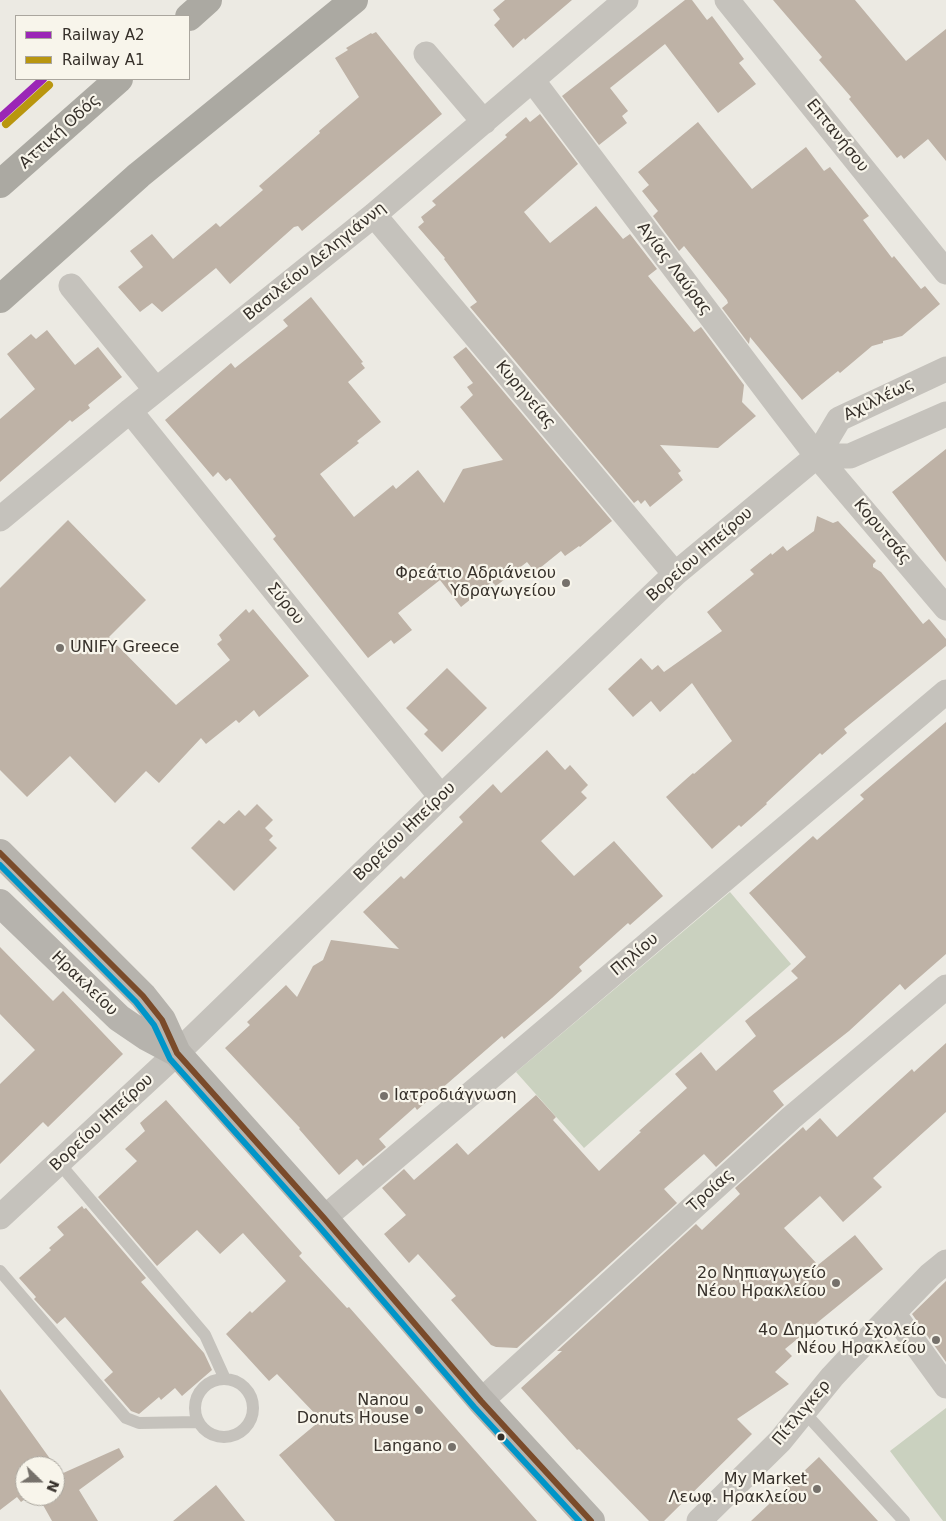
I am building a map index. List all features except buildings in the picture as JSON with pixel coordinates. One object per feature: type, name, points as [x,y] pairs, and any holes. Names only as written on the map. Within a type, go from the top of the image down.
[{"type":"highway","points":[[190,16],[208,0]]},
{"type":"highway","points":[[0,300],[138,175],[354,0]]},
{"type":"highway","name":"Αττική Οδός","points":[[0,184],[118,80]]},
{"type":"main road","name":"Ηρακλείου","points":[[0,853],[143,996],[162,1020],[177,1053],[324,1218],[481,1400],[591,1521]]},
{"type":"main road","name":"Ηρακλείου","points":[[0,903],[119,1018],[147,1037],[177,1053]]},
{"type":"street","name":"Βασιλείου Δεληγιάννη","points":[[0,519],[130,411],[374,215],[626,0]]},
{"type":"street","name":"Επτανήσου","points":[[728,0],[946,272]]},
{"type":"street","points":[[426,54],[484,122]]},
{"type":"street","name":"Αγίας Λαύρας","points":[[533,80],[817,456]]},
{"type":"street","name":"Κυρηνείας","points":[[374,215],[675,574]]},
{"type":"street","points":[[71,286],[156,390]]},
{"type":"street","name":"Αχιλλέως","points":[[817,456],[839,419],[946,368]]},
{"type":"street","name":"Σύρου","points":[[130,411],[441,797]]},
{"type":"street","points":[[817,456],[850,456],[946,414]]},
{"type":"street","name":"Βορείου Ηπείρου","points":[[0,1217],[177,1053],[675,574],[817,456]]},
{"type":"street","name":"Κορυτσάς","points":[[817,456],[946,608]]},
{"type":"street","name":"Πηλίου","points":[[324,1218],[946,692]]},
{"type":"street","name":"Τροίας","points":[[481,1400],[791,1118],[946,987]]},
{"type":"street","name":"Πίτλιγκερ","points":[[699,1521],[780,1441],[832,1376],[930,1275],[946,1262]]},
{"type":"street","points":[[893,1313],[946,1386]]},
{"type":"lane","points":[[59,1162],[205,1335],[225,1379]]},
{"type":"lane","points":[[0,1271],[126,1418],[139,1423],[198,1422]]},
{"type":"lane","points":[[225,1379],[235,1381],[244,1387],[250,1394],[253,1404],[249,1424],[233,1436],[223,1437],[213,1435],[204,1430],[198,1422],[195,1412],[199,1392],[215,1380],[225,1379]]},
{"type":"lane","points":[[804,1412],[904,1521]]},
{"type":"green space","points":[[730,892],[791,964],[584,1148],[516,1072]]},
{"type":"green space","points":[[946,1408],[946,1521],[943,1521],[890,1451]]},
{"type":"rail line","name":"A2","points":[[0,118],[42,80]]},
{"type":"rail line","name":"A1","points":[[6,124],[49,85]]},
{"type":"transit line","points":[[0,853],[143,996],[162,1020],[177,1053],[324,1218],[481,1401],[591,1521]]},
{"type":"transit line","points":[[0,865],[136,1002],[154,1025],[170,1059],[317,1224],[474,1407],[579,1521]]},
{"type":"place","name":"Φρεάτιο Αδριάνειου Υδραγωγείου","points":[[566,583]]},
{"type":"place","name":"UNIFY Greece","points":[[60,648]]},
{"type":"place","name":"Ιατροδιάγνωση","points":[[384,1096]]},
{"type":"place","name":"2ο Νηπιαγωγείο Νέου Ηρακλείου","points":[[836,1283]]},
{"type":"place","name":"4ο Δημοτικό Σχολείο Νέου Ηρακλείου","points":[[936,1340]]},
{"type":"place","name":"Nanou Donuts House","points":[[419,1410]]},
{"type":"place","name":"Langano","points":[[452,1447]]},
{"type":"place","name":"My Market Λεωφ. Ηρακλείου","points":[[817,1489]]}]
